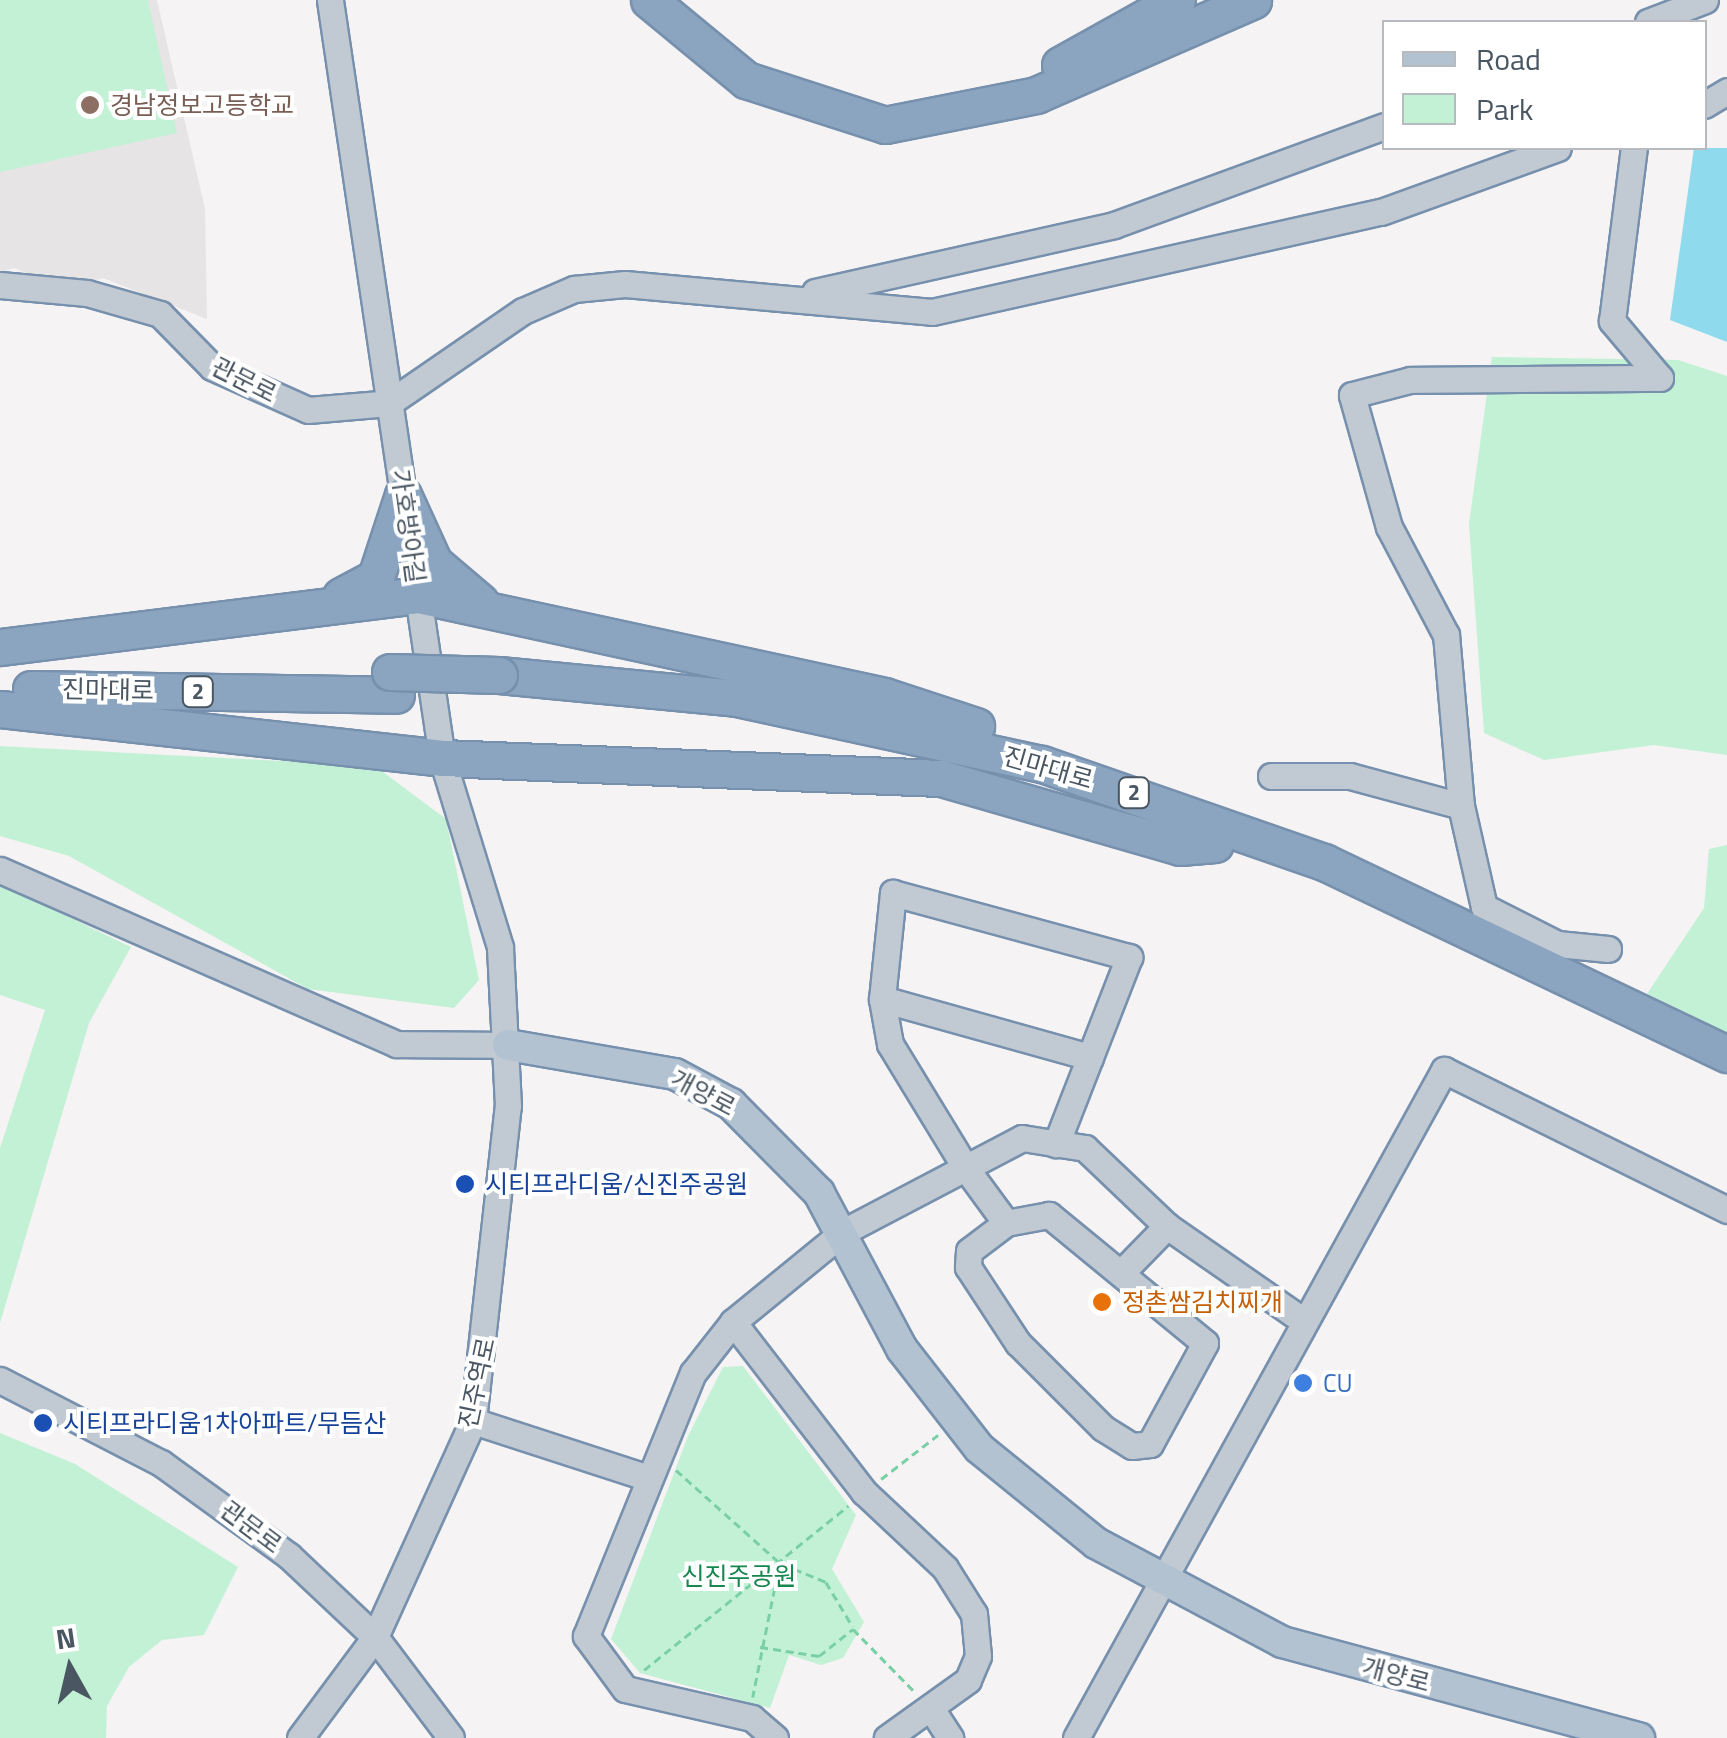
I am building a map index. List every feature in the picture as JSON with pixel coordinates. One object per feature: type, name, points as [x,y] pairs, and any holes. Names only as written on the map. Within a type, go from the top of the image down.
[{"type":"highway","points":[[649,0],[746,80],[886,125],[1036,95],[1253,0]]},
{"type":"highway","points":[[682,0],[758,64],[834,94],[917,104],[1039,76],[1178,0]]},
{"type":"highway","points":[[1039,76],[1133,0]]},
{"type":"highway","points":[[334,598],[376,577],[403,495]]},
{"type":"highway","points":[[403,495],[434,563],[481,602]]},
{"type":"highway","points":[[0,647],[334,598],[418,595],[481,602],[884,696],[1096,765],[1137,794]]},
{"type":"highway","name":"진마대로","points":[[0,668],[393,683]]},
{"type":"highway","name":"진마대로","points":[[0,689],[393,683]]},
{"type":"highway","name":"2","points":[[393,683],[500,686]]},
{"type":"highway","name":"진마대로","points":[[500,686],[736,698],[872,722],[1137,794],[1422,905],[1727,1054]]},
{"type":"highway","name":"진마대로","points":[[500,686],[868,744],[1216,844],[1413,924],[1727,1078]]},
{"type":"highway","points":[[0,708],[442,758],[942,778],[1180,847],[1216,844]]},
{"type":"main road","name":"개양로","points":[[508,1045],[675,1074],[731,1104],[800,1171],[843,1232],[902,1349],[957,1420],[1032,1496],[1165,1582],[1282,1642],[1639,1738]]},
{"type":"street","name":"가호방아길","points":[[330,0],[442,758],[495,915],[508,1045]]},
{"type":"street","points":[[1653,20],[1705,0]]},
{"type":"street","points":[[778,297],[1063,240],[1382,127]]},
{"type":"street","points":[[390,403],[523,311],[574,289],[778,297],[932,312],[1381,212],[1552,150]]},
{"type":"street","points":[[1608,949],[1557,944],[1484,907],[1461,806],[1446,635],[1389,528],[1352,395],[1410,380],[1660,378],[1612,321],[1634,150]]},
{"type":"street","name":"관문로","points":[[0,285],[88,293],[160,314],[212,368],[308,410],[390,403]]},
{"type":"street","points":[[1271,776],[1350,776],[1461,806]]},
{"type":"street","name":"개양로","points":[[0,870],[396,1044],[508,1045]]},
{"type":"street","points":[[1006,1224],[965,1167],[890,1044],[882,999],[894,893],[1129,957],[1056,1144]]},
{"type":"street","points":[[882,999],[1090,1056]]},
{"type":"street","name":"진주역로","points":[[300,1738],[375,1637],[473,1421],[491,1314],[508,1045]]},
{"type":"street","points":[[1076,1738],[1165,1582],[1302,1320],[1444,1070],[1727,1210]]},
{"type":"street","points":[[775,1738],[752,1718],[625,1689],[586,1636],[656,1453],[693,1373],[733,1322],[843,1232],[1022,1138],[1084,1148],[1167,1226],[1302,1320]]},
{"type":"street","points":[[1049,1214],[1206,1343],[1150,1444],[1132,1446],[1103,1428],[1018,1343],[968,1267],[969,1251],[1006,1224],[1049,1214]]},
{"type":"street","points":[[1121,1273],[1167,1226]]},
{"type":"street","points":[[733,1322],[864,1492],[945,1568],[974,1614],[978,1656],[934,1712],[887,1738]]},
{"type":"street","name":"관문로","points":[[0,1380],[218,1501],[375,1637],[451,1738]]},
{"type":"street","points":[[473,1421],[648,1478]]},
{"type":"street","points":[[934,1712],[950,1738]]},
{"type":"path","points":[[625,1689],[957,1420]]},
{"type":"path","points":[[656,1453],[780,1562],[826,1582],[853,1628],[934,1712]]},
{"type":"path","points":[[752,1718],[757,1647],[780,1562]]},
{"type":"path","points":[[757,1647],[819,1656],[853,1628]]},
{"type":"shaded area","name":"경남정보고등학교","points":[[0,0],[157,0],[205,209],[207,319],[103,278],[61,290],[15,268],[0,272]]},
{"type":"green space","points":[[0,0],[148,0],[177,133],[0,172]]},
{"type":"green space","points":[[1492,357],[1678,360],[1727,376],[1727,755],[1654,745],[1544,760],[1484,733],[1469,524]]},
{"type":"green space","points":[[0,746],[375,766],[446,819],[479,980],[454,1008],[308,989],[69,856],[0,836]]},
{"type":"green space","points":[[1727,845],[1727,1033],[1647,994],[1704,908],[1709,849]]},
{"type":"green space","points":[[0,884],[131,947],[89,1023],[0,1323],[0,1148],[45,1010],[0,995]]},
{"type":"green space","name":"신진주공원","points":[[743,1366],[856,1515],[832,1569],[864,1622],[843,1658],[821,1665],[789,1655],[770,1708],[640,1673],[611,1639],[688,1436],[723,1367]]},
{"type":"green space","points":[[0,1433],[75,1464],[238,1567],[204,1635],[162,1640],[129,1667],[107,1706],[106,1738],[0,1738]]},
{"type":"water","points":[[1727,148],[1727,342],[1670,320],[1694,150]]},
{"type":"place","name":"경남정보고등학교","points":[[90,105]]},
{"type":"place","name":"시티프라디움/신진주공원","points":[[465,1184]]},
{"type":"place","name":"정촌쌈김치찌개","points":[[1102,1302]]},
{"type":"place","name":"CU","points":[[1303,1383]]},
{"type":"place","name":"시티프라디움1차아파트/무듬산","points":[[43,1423]]}]
